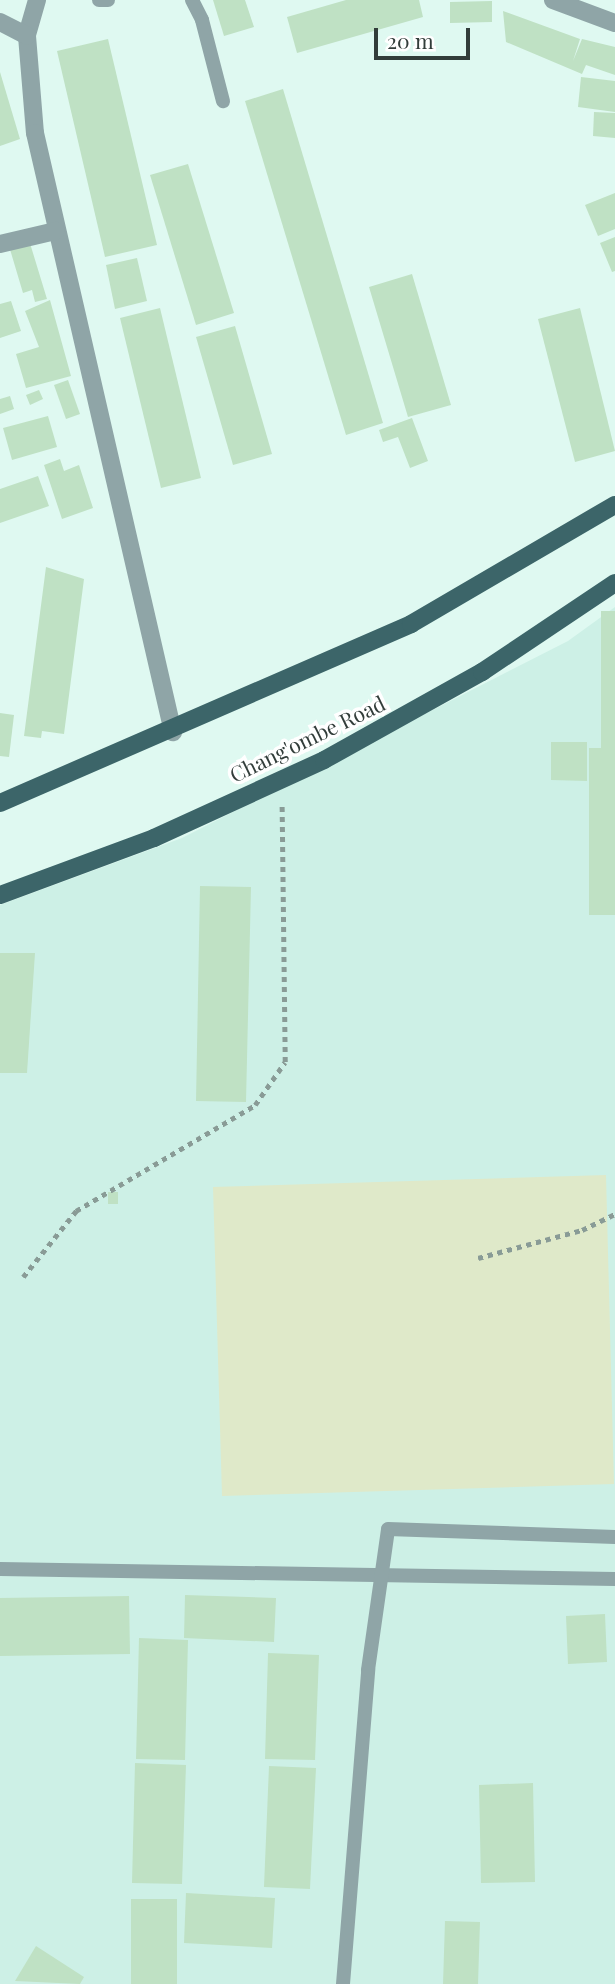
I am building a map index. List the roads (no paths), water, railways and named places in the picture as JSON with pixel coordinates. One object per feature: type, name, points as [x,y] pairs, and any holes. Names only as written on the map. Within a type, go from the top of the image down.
[{"type":"main road","points":[[0,803],[173,732],[411,624],[615,505]]},
{"type":"main road","name":"Chang'ombe Road","points":[[0,895],[154,838],[280,777],[324,760],[482,672],[615,583]]},
{"type":"street","points":[[37,0],[27,36],[35,133],[55,230],[173,732]]},
{"type":"street","points":[[552,0],[615,23]]},
{"type":"street","points":[[0,22],[27,36]]},
{"type":"street","points":[[0,244],[55,230]]},
{"type":"lane","points":[[99,0],[108,0]]},
{"type":"lane","points":[[192,0],[202,20],[223,101]]},
{"type":"lane","points":[[343,1984],[368,1670],[388,1529],[483,1537],[615,1537]]},
{"type":"lane","points":[[0,1569],[136,1575],[383,1573],[615,1579]]}]
